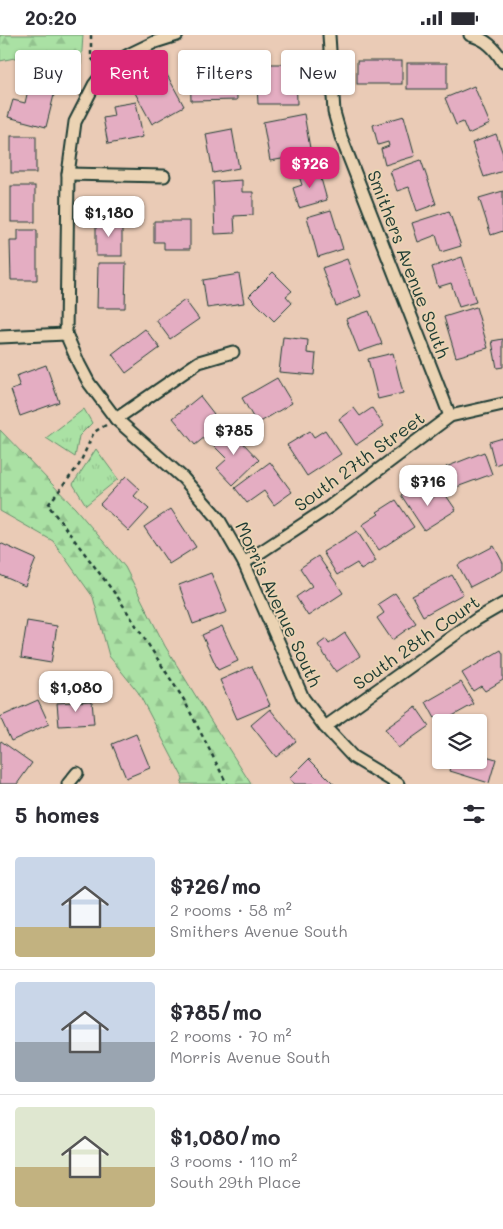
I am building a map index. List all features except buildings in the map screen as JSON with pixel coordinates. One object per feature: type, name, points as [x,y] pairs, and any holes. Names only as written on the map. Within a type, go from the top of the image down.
[{"type":"street","name":"Morris Avenue South","points":[[138,50],[177,35]]},
{"type":"street","name":"Smithers Avenue South","points":[[330,35],[334,112],[341,137],[450,416]]},
{"type":"street","points":[[470,35],[476,36],[495,48],[503,61]]},
{"type":"street","name":"Morris Avenue South","points":[[91,91],[75,122],[68,174],[66,334],[79,364],[89,383],[116,419],[183,478],[218,518],[244,563],[303,698],[353,757],[398,784]]},
{"type":"street","points":[[68,174],[164,176]]},
{"type":"street","points":[[0,337],[66,334]]},
{"type":"street","points":[[116,419],[199,361],[233,352]]},
{"type":"street","name":"South 27th Street","points":[[244,563],[329,507],[450,416],[503,404]]},
{"type":"street","name":"South 28th Court","points":[[326,727],[477,619],[503,604]]},
{"type":"street","points":[[68,784],[77,773]]},
{"type":"path","points":[[91,35],[91,50]]},
{"type":"path","points":[[116,419],[94,432],[79,465],[48,505],[119,599],[184,699],[227,784]]},
{"type":"green space","points":[[0,35],[83,35],[81,65],[81,50],[15,50],[15,58],[0,61]]},
{"type":"green space","points":[[84,409],[92,423],[79,436],[75,457],[46,438]]},
{"type":"green space","points":[[0,430],[75,508],[125,567],[165,646],[251,784],[181,784],[183,778],[138,692],[109,656],[93,597],[53,541],[0,511]]},
{"type":"green space","points":[[96,449],[118,479],[86,505],[73,484]]}]
